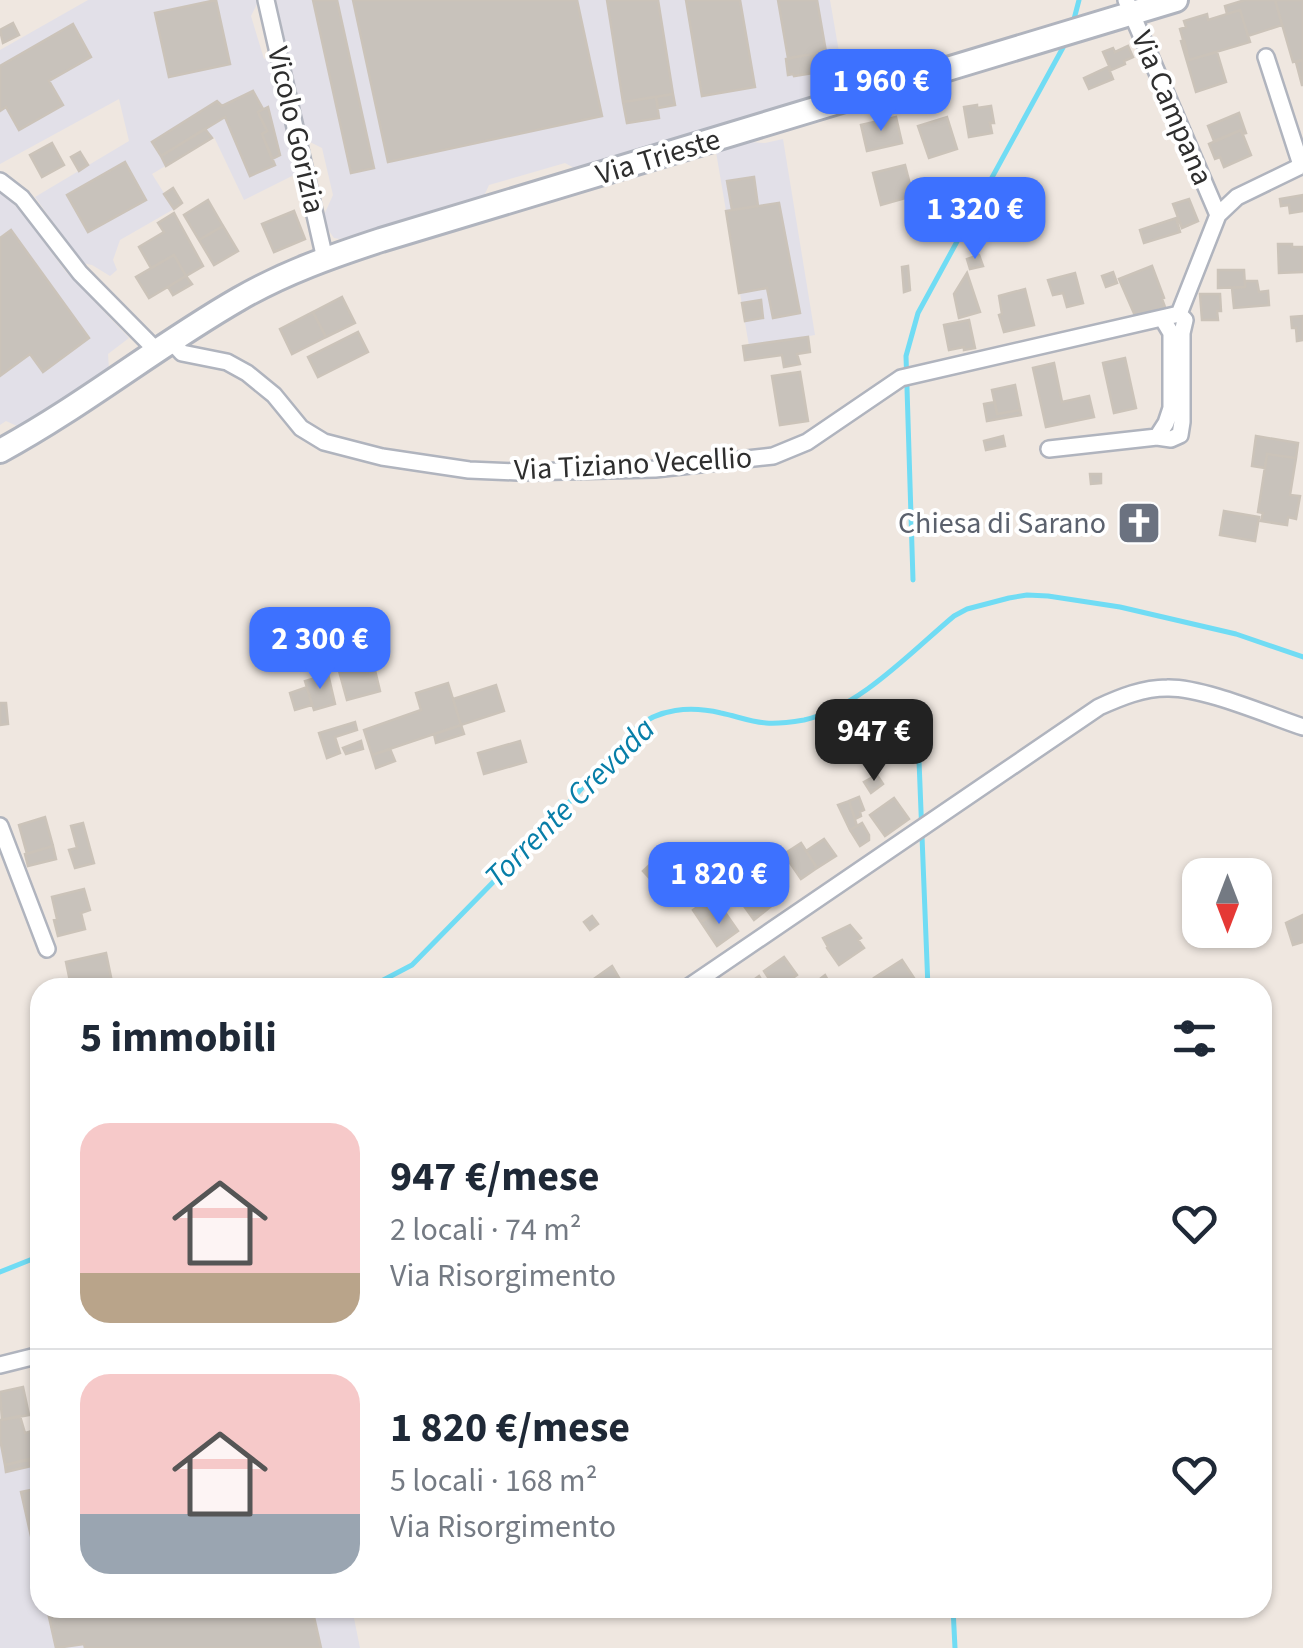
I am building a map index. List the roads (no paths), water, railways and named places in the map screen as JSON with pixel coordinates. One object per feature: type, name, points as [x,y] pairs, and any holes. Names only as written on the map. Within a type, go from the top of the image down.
[{"type":"street","name":"Vicolo Gorizia","points":[[266,0],[325,259]]},
{"type":"street","name":"Via Trieste","points":[[0,451],[241,297],[306,266],[1073,31],[1129,7],[1176,0]]},
{"type":"street","name":"Via Campana","points":[[1129,7],[1218,216]]},
{"type":"street","points":[[1049,449],[1157,437],[1171,440],[1180,435],[1185,320],[1170,316],[1218,216],[1237,197],[1302,165],[1266,57]]},
{"type":"street","name":"Via Tiziano Vecellio","points":[[0,181],[22,198],[80,273],[164,346],[227,362],[248,373],[274,395],[301,428],[324,442],[469,470],[656,469],[774,456],[807,442],[907,377],[1170,316]]},
{"type":"street","points":[[702,978],[1099,707],[1124,696],[1149,690],[1189,690],[1303,727]]},
{"type":"street","points":[[0,826],[47,950]]},
{"type":"street","points":[[0,1365],[30,1358]]},
{"type":"waterway","points":[[1073,23],[1079,0]]},
{"type":"waterway","points":[[913,580],[906,356],[918,313],[1066,42]]},
{"type":"waterway","name":"Torrente Crevada","points":[[387,978],[412,965],[547,827],[635,729],[664,713],[698,710],[771,723],[824,714],[884,677],[954,616],[967,609],[1027,595],[1120,607],[1236,634],[1303,657]]},
{"type":"waterway","points":[[918,735],[928,978]]},
{"type":"waterway","name":"Torrente Crevada","points":[[0,1272],[30,1260]]},
{"type":"waterway","points":[[954,1618],[955,1648]]},
{"type":"place","name":"Chiesa di Sarano","points":[[1139,523]]}]
